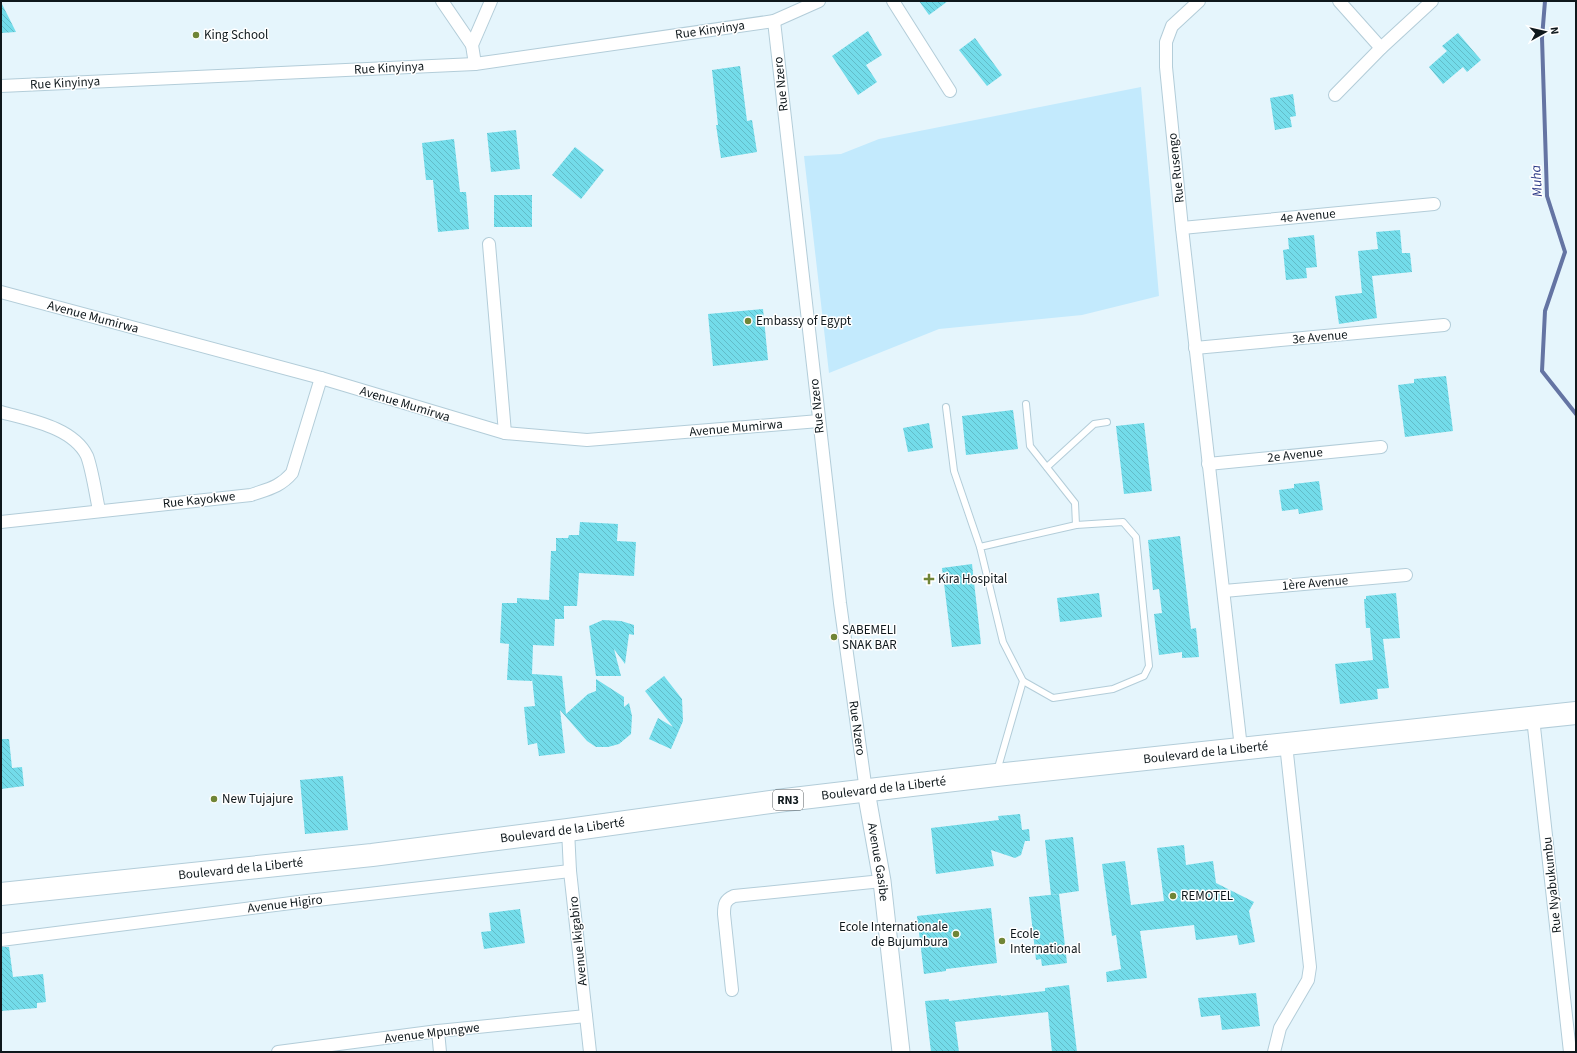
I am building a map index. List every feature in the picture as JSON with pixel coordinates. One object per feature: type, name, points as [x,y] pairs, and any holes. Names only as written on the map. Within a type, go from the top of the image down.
[{"type":"highway","name":"Boulevard de la Liberté","points":[[1,894],[364,856],[785,800],[996,775],[1576,713]]},
{"type":"street","points":[[442,1],[472,45],[475,64]]},
{"type":"street","points":[[472,45],[491,1]]},
{"type":"street","name":"Rue Kinyinya","points":[[1,86],[475,64],[774,21],[819,1]]},
{"type":"street","points":[[893,1],[950,91]]},
{"type":"street","name":"Rue Rusengo","points":[[1199,1],[1172,26],[1166,42],[1166,67],[1195,348],[1241,748]]},
{"type":"street","points":[[1339,1],[1381,48]]},
{"type":"street","points":[[1335,95],[1381,48],[1432,1]]},
{"type":"street","name":"Rue Nzero","points":[[774,21],[840,603],[866,791]]},
{"type":"street","name":"4e Avenue","points":[[1182,228],[1434,204]]},
{"type":"street","points":[[489,244],[505,433]]},
{"type":"street","name":"Avenue Mumirwa","points":[[1,292],[321,378],[505,433],[586,440],[819,421]]},
{"type":"street","name":"3e Avenue","points":[[1195,348],[1444,325]]},
{"type":"street","name":"Rue Kayokwe","points":[[1,522],[251,494],[274,488],[285,482],[292,473],[321,378]]},
{"type":"street","points":[[1,412],[44,424],[67,434],[80,444],[87,457],[99,510]]},
{"type":"street","name":"2e Avenue","points":[[1208,464],[1381,447]]},
{"type":"street","name":"1ère Avenue","points":[[1224,591],[1406,575]]},
{"type":"street","name":"Rue Nyabukumbu","points":[[1533,718],[1570,1052]]},
{"type":"street","points":[[1274,1052],[1280,1028],[1308,980],[1310,967],[1286,744]]},
{"type":"street","name":"Avenue Gasibe","points":[[866,791],[882,880],[901,1052]]},
{"type":"street","name":"Avenue Ikigabiro","points":[[568,830],[570,872],[590,1052]]},
{"type":"street","name":"Avenue Higiro","points":[[1,940],[299,902],[570,872]]},
{"type":"street","points":[[732,990],[724,914],[724,903],[728,899],[734,896],[882,880]]},
{"type":"street","name":"Avenue Mpungwe","points":[[278,1052],[438,1031],[586,1016]]},
{"type":"street","points":[[438,1031],[440,1052]]},
{"type":"lane","points":[[1026,404],[1030,446],[1075,503],[1076,525]]},
{"type":"lane","points":[[946,407],[954,471],[980,547],[1003,642],[1024,680],[1053,698],[1113,689],[1144,676],[1149,666],[1136,537],[1123,522],[1076,525],[980,547]]},
{"type":"lane","points":[[1047,467],[1094,424],[1107,422]]},
{"type":"lane","points":[[996,775],[1024,680]]},
{"type":"shaded area","points":[[1141,87],[1159,296],[1082,315],[939,329],[829,373],[804,156],[841,154],[879,139]]},
{"type":"building","points":[[919,1],[948,1],[929,15]]},
{"type":"building","points":[[1,2],[16,32],[1,33]]},
{"type":"building","points":[[868,31],[882,55],[866,65],[877,82],[858,95],[832,56]]},
{"type":"building","points":[[1458,33],[1481,60],[1467,72],[1463,67],[1443,84],[1429,67],[1447,51],[1442,46]]},
{"type":"building","points":[[975,38],[1002,75],[987,86],[959,50]]},
{"type":"building","points":[[740,66],[747,121],[752,120],[757,152],[721,158],[716,125],[718,125],[712,70]]},
{"type":"building","points":[[1293,94],[1296,116],[1290,117],[1292,127],[1275,130],[1270,98]]},
{"type":"building","points":[[516,130],[520,169],[491,172],[487,133]]},
{"type":"building","points":[[454,139],[460,192],[466,192],[469,229],[438,232],[433,180],[426,180],[422,143]]},
{"type":"building","points":[[575,147],[604,170],[581,199],[552,175]]},
{"type":"building","points":[[494,195],[532,195],[532,227],[494,227]]},
{"type":"building","points":[[1400,230],[1402,253],[1410,253],[1412,272],[1372,276],[1377,318],[1339,324],[1335,296],[1362,293],[1358,251],[1378,249],[1376,232]]},
{"type":"building","points":[[1314,235],[1317,267],[1306,268],[1307,278],[1286,280],[1283,250],[1289,249],[1288,238]]},
{"type":"building","points":[[763,309],[768,360],[713,366],[708,314]]},
{"type":"building","points":[[1446,376],[1453,431],[1405,437],[1398,385],[1414,383],[1414,379]]},
{"type":"building","points":[[1013,410],[1018,449],[966,455],[962,416]]},
{"type":"building","points":[[929,423],[933,448],[908,452],[903,428]]},
{"type":"building","points":[[1144,423],[1152,491],[1124,494],[1116,426]]},
{"type":"building","points":[[1319,481],[1323,510],[1299,514],[1298,509],[1282,511],[1279,490],[1294,488],[1294,484]]},
{"type":"building","points":[[580,522],[618,524],[617,541],[636,542],[634,576],[579,573],[577,606],[564,606],[564,619],[555,619],[554,646],[533,645],[532,674],[562,676],[566,714],[588,694],[596,691],[596,679],[624,697],[624,707],[629,703],[632,716],[631,734],[619,744],[608,747],[596,747],[587,741],[560,710],[565,753],[539,756],[537,743],[528,745],[524,707],[535,706],[532,678],[532,681],[507,680],[509,644],[500,643],[502,603],[517,603],[517,598],[549,600],[551,551],[556,551],[556,538],[568,538],[569,535],[579,535]]},
{"type":"building","points":[[1180,536],[1191,629],[1196,628],[1199,657],[1182,658],[1182,652],[1159,655],[1154,614],[1162,613],[1159,589],[1153,590],[1148,540]]},
{"type":"building","points":[[972,564],[981,644],[952,647],[942,568]]},
{"type":"building","points":[[1099,593],[1102,617],[1060,622],[1057,598]]},
{"type":"building","points":[[1396,593],[1400,638],[1383,639],[1389,688],[1377,689],[1378,699],[1340,704],[1335,664],[1373,660],[1370,628],[1366,628],[1364,599],[1366,599],[1366,596]]},
{"type":"building","points":[[603,620],[621,621],[634,625],[634,635],[629,634],[625,664],[614,649],[621,676],[596,676],[589,626]]},
{"type":"building","points":[[664,676],[682,699],[683,721],[671,749],[649,739],[658,718],[673,727],[645,691]]},
{"type":"building","points":[[1,739],[9,739],[12,768],[22,767],[24,786],[1,789]]},
{"type":"building","points":[[343,776],[348,830],[305,834],[300,780]]},
{"type":"building","points":[[1020,814],[1022,830],[1029,829],[1030,841],[1025,841],[1021,855],[1015,858],[991,850],[994,866],[936,874],[931,828],[999,820],[998,816]]},
{"type":"building","points":[[1073,837],[1079,891],[1051,895],[1045,840]]},
{"type":"building","points":[[1184,845],[1186,865],[1213,861],[1216,883],[1254,902],[1249,911],[1255,942],[1239,945],[1237,935],[1196,940],[1194,925],[1140,931],[1147,978],[1107,982],[1106,972],[1121,969],[1116,935],[1112,936],[1102,864],[1125,861],[1131,905],[1164,901],[1157,848]]},
{"type":"building","points":[[1059,894],[1067,963],[1042,966],[1041,959],[1036,960],[1029,897]]},
{"type":"building","points":[[991,908],[997,963],[946,969],[946,971],[924,974],[917,916]]},
{"type":"building","points":[[520,909],[525,943],[484,949],[481,932],[491,931],[489,913]]},
{"type":"building","points":[[1,947],[9,947],[13,977],[43,974],[46,1002],[37,1003],[37,1008],[1,1011]]},
{"type":"building","points":[[1069,985],[1077,1052],[1052,1052],[1048,1012],[955,1022],[959,1052],[931,1052],[925,1001],[949,999],[949,1001],[1001,996],[1045,991],[1045,988]]},
{"type":"building","points":[[1256,993],[1260,1026],[1222,1030],[1220,1015],[1201,1017],[1198,998]]},
{"type":"waterway","name":"Muha","points":[[1545,1],[1542,38],[1547,196],[1565,252],[1545,311],[1542,371],[1576,414]]},
{"type":"place","name":"King School","points":[[196,35]]},
{"type":"place","name":"Embassy of Egypt","points":[[748,321]]},
{"type":"place","name":"Kira Hospital","points":[[929,579]]},
{"type":"place","name":"SABEMELI SNAK BAR","points":[[834,637]]},
{"type":"place","name":"New Tujajure","points":[[214,799]]},
{"type":"place","name":"REMOTEL","points":[[1173,896]]},
{"type":"place","name":"Ecole Internationale de Bujumbura","points":[[956,934]]},
{"type":"place","name":"Ecole International","points":[[1002,941]]}]
